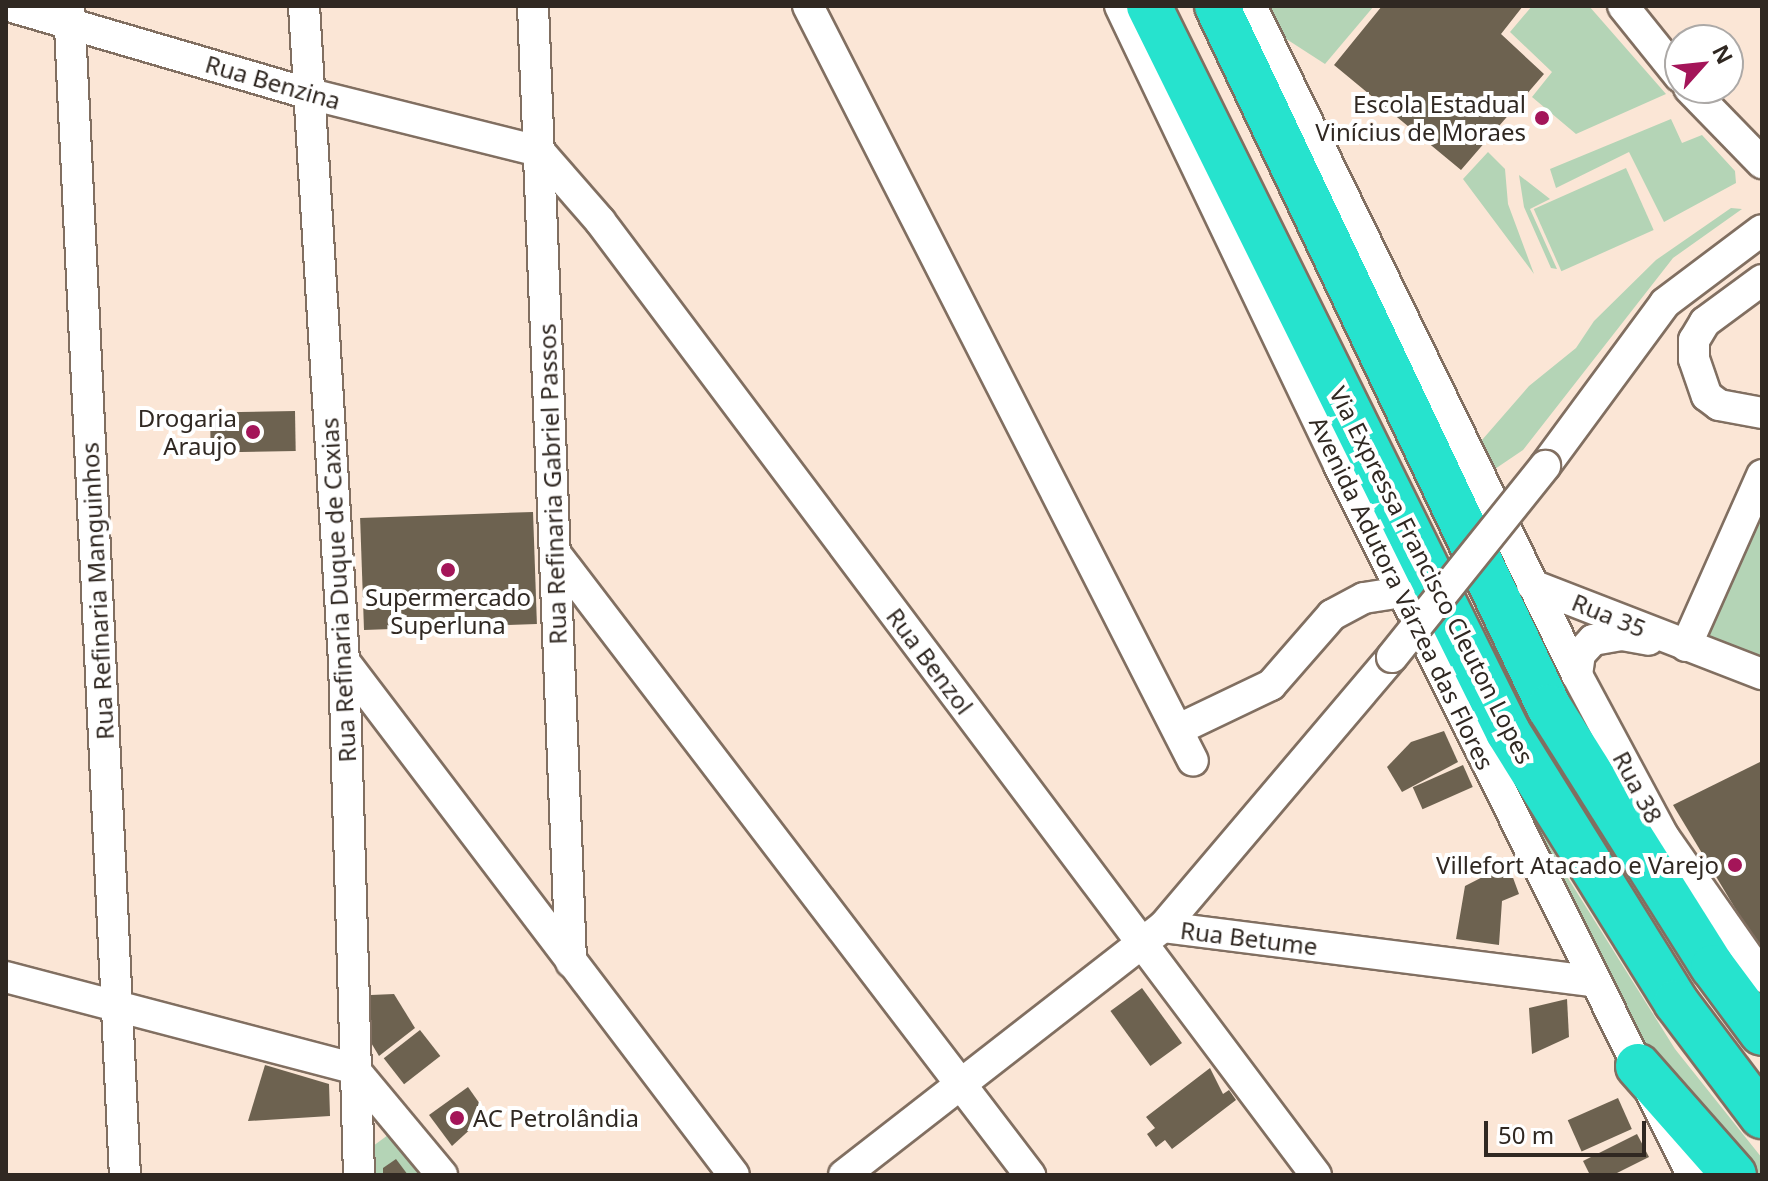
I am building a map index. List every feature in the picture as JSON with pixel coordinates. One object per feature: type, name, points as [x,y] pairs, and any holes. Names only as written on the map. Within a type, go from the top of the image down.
[{"type":"highway","name":"Via Expressa Francisco Cleuton Lopes","points":[[1149,6],[1508,732],[1676,1002],[1762,1116]]},
{"type":"highway","name":"Via Expressa Francisco Cleuton Lopes","points":[[1217,6],[1549,707],[1713,967],[1762,1033]]},
{"type":"highway","points":[[1279,65],[1303,184]]},
{"type":"highway","points":[[1638,1066],[1734,1175]]},
{"type":"street","name":"Rua Benzina","points":[[9,6],[70,15],[310,94],[539,151]]},
{"type":"street","name":"Rua Refinaria Duque de Caxias","points":[[304,6],[344,661],[358,1162]]},
{"type":"street","name":"Rua Refinaria Gabriel Passos","points":[[533,6],[571,962]]},
{"type":"street","points":[[808,6],[1193,761]]},
{"type":"street","name":"Avenida Adutora Várzea das Flores","points":[[1120,6],[1401,592],[1692,1175]]},
{"type":"street","points":[[1251,6],[1532,585]]},
{"type":"street","points":[[1623,6],[1664,57]]},
{"type":"street","name":"Rua Refinaria Manguinhos","points":[[70,15],[125,1175]]},
{"type":"street","points":[[1705,104],[1762,163]]},
{"type":"street","name":"Rua Benzol","points":[[539,151],[609,234],[1152,935],[1316,1175]]},
{"type":"street","points":[[844,1175],[963,1086],[1152,935],[1392,657],[1545,466],[1665,303],[1762,231]]},
{"type":"street","points":[[1762,280],[1705,322],[1694,340],[1694,359],[1707,396],[1719,405],[1762,413]]},
{"type":"street","points":[[1686,646],[1762,475]]},
{"type":"street","points":[[555,553],[1030,1175]]},
{"type":"street","name":"Rua 35","points":[[1532,585],[1762,674]]},
{"type":"street","name":"Rua 38","points":[[1532,585],[1664,837],[1762,977]]},
{"type":"street","points":[[1179,729],[1271,685],[1332,615],[1364,598],[1401,592]]},
{"type":"street","name":"Rua 35","points":[[1577,675],[1580,654],[1593,640],[1622,635],[1686,646]]},
{"type":"street","points":[[344,661],[734,1175]]},
{"type":"street","name":"Rua Betume","points":[[1152,935],[1593,981]]},
{"type":"street","points":[[6,977],[353,1068],[409,1129],[442,1175]]},
{"type":"street","points":[[358,1162],[389,1128],[409,1129]]},
{"type":"green space","points":[[1265,6],[1374,6],[1325,64],[1277,33]]},
{"type":"green space","points":[[1532,6],[1589,6],[1664,95],[1576,134],[1532,97],[1552,72],[1510,32]]},
{"type":"green space","points":[[1671,119],[1682,143],[1702,135],[1735,171],[1736,183],[1664,222],[1629,152],[1556,188],[1550,169]]},
{"type":"green space","points":[[1488,152],[1505,169],[1508,204],[1534,274],[1463,179]]},
{"type":"green space","points":[[1626,168],[1654,230],[1561,271],[1534,209]]},
{"type":"green space","points":[[1519,175],[1550,199],[1530,209],[1557,269],[1551,268],[1524,207]]},
{"type":"green space","points":[[1731,208],[1742,209],[1673,258],[1523,450],[1492,471],[1482,440],[1529,386],[1576,348],[1594,321],[1656,260]]},
{"type":"green space","points":[[1762,493],[1762,666],[1698,641]]},
{"type":"green space","points":[[1430,629],[1566,875],[1675,1049],[1762,1158],[1762,1175],[1755,1175],[1685,1108],[1616,1002]]},
{"type":"green space","points":[[406,1134],[436,1175],[370,1175],[369,1149],[388,1135]]},
{"type":"building","points":[[1382,6],[1523,6],[1501,34],[1544,74],[1461,170],[1334,65]]},
{"type":"building","name":"Drogaria Araujo","points":[[295,411],[296,451],[211,452],[210,412]]},
{"type":"building","name":"Supermercado Superluna","points":[[533,512],[537,624],[364,630],[360,518]]},
{"type":"building","points":[[1444,731],[1458,762],[1402,792],[1387,767],[1411,742]]},
{"type":"building","name":"Villefort Atacado e Varejo","points":[[1762,761],[1762,953],[1673,805]]},
{"type":"building","points":[[1463,765],[1473,787],[1423,809],[1413,787]]},
{"type":"building","points":[[1508,864],[1519,894],[1502,901],[1499,945],[1456,939],[1465,886]]},
{"type":"building","points":[[1142,988],[1182,1043],[1150,1066],[1110,1011]]},
{"type":"building","points":[[394,994],[415,1028],[379,1056],[370,1041],[371,995]]},
{"type":"building","points":[[1567,999],[1569,1037],[1532,1054],[1529,1008]]},
{"type":"building","points":[[420,1030],[440,1056],[404,1084],[384,1058]]},
{"type":"building","points":[[265,1065],[329,1084],[330,1116],[248,1121]]},
{"type":"building","points":[[1210,1068],[1223,1094],[1229,1090],[1236,1100],[1172,1149],[1165,1140],[1156,1147],[1147,1134],[1155,1128],[1146,1117]]},
{"type":"building","name":"AC Petrolândia","points":[[468,1087],[487,1114],[452,1146],[429,1115]]},
{"type":"building","points":[[1618,1098],[1632,1129],[1582,1151],[1568,1120]]},
{"type":"building","points":[[1637,1134],[1649,1157],[1613,1175],[1590,1175],[1583,1161]]},
{"type":"building","points":[[396,1159],[408,1175],[383,1175],[383,1168]]},
{"type":"place","name":"Escola Estadual Vinícius de Moraes","points":[[1542,118]]},
{"type":"place","name":"Drogaria Araujo","points":[[253,432]]},
{"type":"place","name":"Supermercado Superluna","points":[[448,570]]},
{"type":"place","name":"Villefort Atacado e Varejo","points":[[1735,865]]},
{"type":"place","name":"AC Petrolândia","points":[[457,1118]]}]
